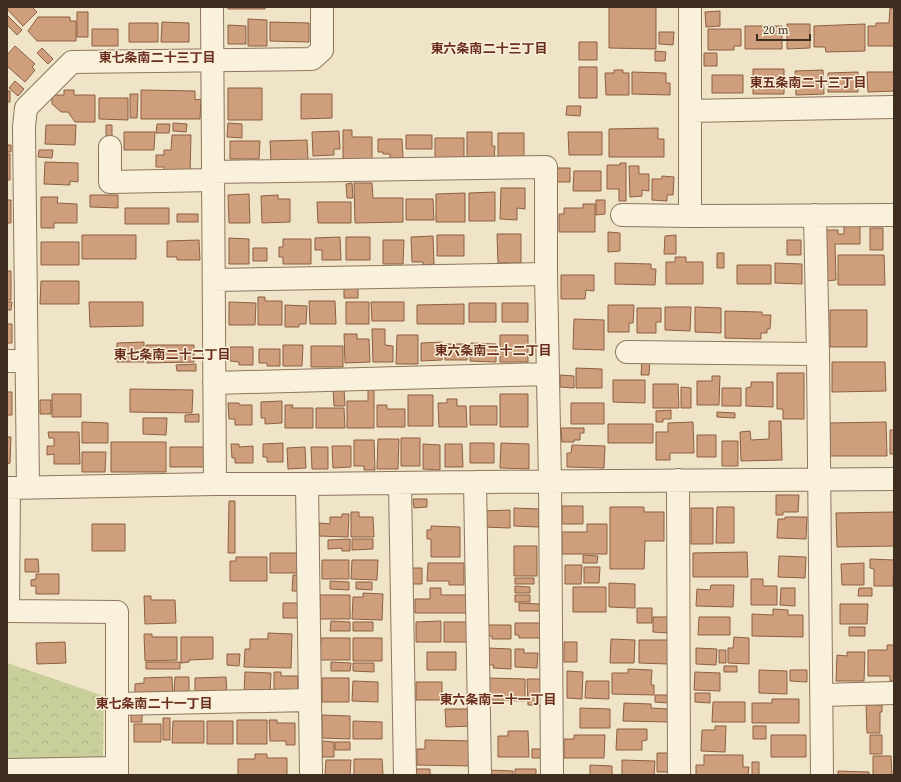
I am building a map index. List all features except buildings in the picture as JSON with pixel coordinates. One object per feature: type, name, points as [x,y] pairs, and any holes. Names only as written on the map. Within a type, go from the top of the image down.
[{"type":"street","points":[[212,7],[215,484]]},
{"type":"street","points":[[7,770],[117,771],[117,612],[8,612],[15,487],[17,361],[15,127],[26,108],[72,62],[312,59],[322,50],[322,7]]},
{"type":"street","points":[[690,7],[690,216]]},
{"type":"street","points":[[690,111],[894,107]]},
{"type":"street","points":[[110,147],[110,182],[213,176],[546,167],[552,775]]},
{"type":"street","points":[[622,215],[894,215]]},
{"type":"street","points":[[815,215],[820,479],[822,775]]},
{"type":"street","points":[[214,280],[546,274]]},
{"type":"street","points":[[627,352],[818,354]]},
{"type":"street","points":[[214,383],[548,374]]},
{"type":"street","points":[[15,487],[894,479]]},
{"type":"street","points":[[678,480],[679,775]]},
{"type":"street","points":[[475,482],[480,775]]},
{"type":"street","points":[[307,484],[311,775]]},
{"type":"street","points":[[400,484],[405,775]]},
{"type":"street","points":[[822,695],[894,693]]},
{"type":"street","points":[[116,704],[310,700]]},
{"type":"green space","points":[[7,663],[104,696],[103,758],[7,760]]},
{"type":"district","name":"東六条南二十三丁目","points":[[489,48]]},
{"type":"district","name":"東七条南二十三丁目","points":[[157,57]]},
{"type":"district","name":"東五条南二十三丁目","points":[[808,82]]},
{"type":"district","name":"東六条南二十二丁目","points":[[493,350]]},
{"type":"district","name":"東七条南二十二丁目","points":[[172,354]]},
{"type":"district","name":"東六条南二十一丁目","points":[[498,699]]},
{"type":"district","name":"東七条南二十一丁目","points":[[154,703]]}]
